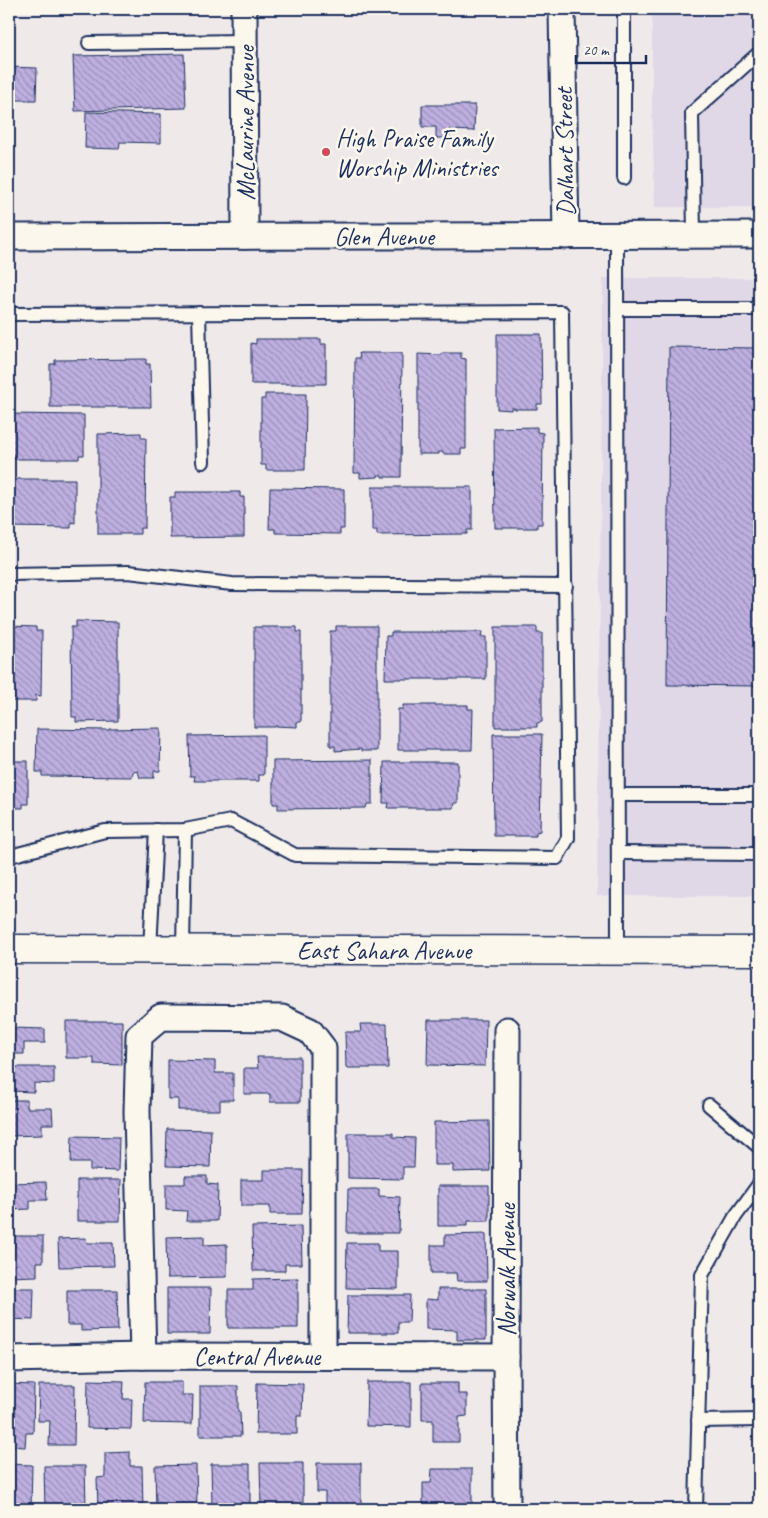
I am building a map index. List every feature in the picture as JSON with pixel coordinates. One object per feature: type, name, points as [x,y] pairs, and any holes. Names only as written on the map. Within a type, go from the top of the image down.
[{"type":"main road","name":"East Sahara Avenue","points":[[9,949],[759,951]]},
{"type":"street","name":"McLaurine Avenue","points":[[244,9],[245,236]]},
{"type":"street","name":"Dalhart Street","points":[[562,9],[566,236]]},
{"type":"street","name":"Glen Avenue","points":[[9,236],[759,236]]},
{"type":"street","points":[[143,1356],[137,1111],[139,1036],[161,1017],[282,1018],[310,1031],[323,1048],[323,1355]]},
{"type":"street","name":"Norwalk Avenue","points":[[507,1030],[507,1509]]},
{"type":"street","name":"Central Avenue","points":[[9,1359],[143,1356],[506,1356]]},
{"type":"lane","points":[[624,9],[624,178]]},
{"type":"lane","points":[[89,43],[245,40]]},
{"type":"lane","points":[[694,236],[692,113],[759,53]]},
{"type":"lane","points":[[617,236],[618,950]]},
{"type":"lane","points":[[618,309],[759,309]]},
{"type":"lane","points":[[9,314],[562,312],[568,838],[557,858],[295,855],[231,821],[185,830],[105,832],[9,855]]},
{"type":"lane","points":[[199,313],[204,462]]},
{"type":"lane","points":[[9,574],[128,572],[232,584],[566,586]]},
{"type":"lane","points":[[618,795],[759,795]]},
{"type":"lane","points":[[150,950],[156,830]]},
{"type":"lane","points":[[183,950],[185,830]]},
{"type":"lane","points":[[618,853],[759,854]]},
{"type":"lane","points":[[709,1105],[759,1147]]},
{"type":"lane","points":[[696,1509],[702,1275],[735,1218],[759,1184]]},
{"type":"lane","points":[[698,1421],[759,1420]]},
{"type":"shaded area","points":[[652,9],[759,9],[759,207],[655,207]]},
{"type":"shaded area","points":[[603,278],[759,278],[759,896],[597,896]]},
{"type":"building","points":[[184,54],[186,108],[75,111],[73,56]]},
{"type":"building","points":[[9,67],[37,68],[36,100],[9,100]]},
{"type":"building","points":[[422,105],[475,105],[474,131],[450,130],[450,138],[436,138],[436,127],[422,127]]},
{"type":"building","points":[[86,112],[161,114],[161,143],[120,142],[119,149],[85,148]]},
{"type":"building","points":[[497,334],[541,334],[542,404],[537,404],[537,409],[497,409]]},
{"type":"building","points":[[256,339],[321,339],[321,344],[326,344],[326,384],[251,384],[251,343],[256,344]]},
{"type":"building","points":[[669,347],[759,348],[759,686],[667,685]]},
{"type":"building","points":[[359,353],[402,353],[401,477],[382,477],[382,475],[378,475],[378,477],[360,478],[360,473],[354,473],[355,358],[360,358]]},
{"type":"building","points":[[442,353],[461,353],[461,358],[466,359],[466,449],[461,449],[461,454],[443,454],[443,452],[439,452],[439,454],[418,454],[418,354],[442,355]]},
{"type":"building","points":[[146,359],[146,364],[150,364],[151,407],[50,407],[50,364],[55,364],[55,360]]},
{"type":"building","points":[[265,394],[306,394],[305,470],[266,470],[266,465],[261,465],[261,399],[265,399]]},
{"type":"building","points":[[9,414],[84,415],[84,455],[79,455],[79,459],[14,459],[14,454],[9,454]]},
{"type":"building","points":[[537,427],[537,432],[543,433],[542,524],[537,524],[537,528],[495,528],[494,428]]},
{"type":"building","points":[[141,433],[141,438],[146,438],[145,528],[140,528],[140,534],[98,534],[98,434]]},
{"type":"building","points":[[9,479],[75,479],[75,523],[71,522],[71,528],[9,527]]},
{"type":"building","points":[[372,487],[472,487],[472,530],[467,530],[467,534],[377,535],[377,530],[372,530]]},
{"type":"building","points":[[270,488],[344,489],[344,529],[340,529],[340,534],[275,533],[275,529],[269,529]]},
{"type":"building","points":[[175,492],[240,492],[240,497],[244,497],[244,537],[170,538],[170,497],[175,497]]},
{"type":"building","points":[[76,621],[118,622],[118,721],[76,722],[76,717],[72,717],[71,627],[76,627]]},
{"type":"building","points":[[9,626],[36,627],[36,631],[42,631],[41,696],[36,695],[36,701],[9,701]]},
{"type":"building","points":[[336,626],[377,626],[377,751],[361,751],[361,749],[335,751],[335,746],[330,746],[330,631],[336,631]]},
{"type":"building","points":[[254,627],[297,627],[297,632],[301,632],[301,722],[297,722],[297,727],[254,727]]},
{"type":"building","points":[[495,627],[537,627],[537,633],[542,633],[542,722],[537,723],[537,727],[495,727]]},
{"type":"building","points":[[391,632],[482,632],[481,637],[486,637],[486,679],[385,679],[386,636],[391,636]]},
{"type":"building","points":[[403,705],[468,705],[468,709],[473,709],[472,750],[398,750],[398,709],[403,709]]},
{"type":"building","points":[[161,728],[160,771],[154,771],[154,778],[140,778],[138,771],[133,772],[132,777],[42,776],[42,772],[36,772],[37,729],[109,730]]},
{"type":"building","points":[[493,734],[542,734],[540,831],[536,832],[536,836],[494,836]]},
{"type":"building","points":[[264,735],[264,775],[259,775],[259,781],[194,781],[195,776],[190,776],[189,736]]},
{"type":"building","points":[[372,760],[372,804],[367,804],[366,808],[278,809],[278,804],[273,804],[273,761]]},
{"type":"building","points":[[9,761],[28,761],[28,804],[23,804],[23,808],[9,808]]},
{"type":"building","points":[[384,762],[458,762],[458,803],[454,803],[453,808],[388,808],[389,803],[383,803]]},
{"type":"building","points":[[428,1020],[486,1020],[485,1066],[427,1065]]},
{"type":"building","points":[[66,1021],[122,1021],[122,1065],[94,1064],[94,1058],[66,1058]]},
{"type":"building","points":[[9,1023],[12,1023],[12,1028],[45,1029],[45,1043],[24,1043],[24,1054],[9,1054]]},
{"type":"building","points":[[360,1024],[387,1024],[388,1068],[346,1068],[345,1032],[361,1032]]},
{"type":"building","points":[[257,1057],[300,1057],[300,1102],[270,1102],[270,1094],[244,1094],[244,1068],[258,1068]]},
{"type":"building","points":[[168,1060],[215,1061],[215,1073],[233,1073],[233,1100],[220,1100],[220,1110],[178,1110],[178,1099],[168,1099]]},
{"type":"building","points":[[9,1067],[54,1067],[54,1084],[34,1083],[34,1092],[9,1091]]},
{"type":"building","points":[[9,1100],[27,1100],[27,1108],[52,1108],[53,1124],[42,1124],[42,1135],[9,1136]]},
{"type":"building","points":[[489,1121],[490,1171],[453,1172],[453,1165],[434,1165],[434,1122]]},
{"type":"building","points":[[167,1129],[211,1130],[210,1167],[166,1166]]},
{"type":"building","points":[[348,1133],[393,1133],[393,1137],[415,1138],[414,1167],[403,1167],[403,1179],[348,1178]]},
{"type":"building","points":[[72,1136],[119,1137],[118,1171],[90,1170],[90,1163],[71,1163]]},
{"type":"building","points":[[264,1170],[303,1170],[302,1214],[270,1214],[270,1206],[241,1206],[241,1180],[264,1180]]},
{"type":"building","points":[[185,1176],[207,1176],[207,1184],[218,1185],[217,1221],[186,1221],[187,1211],[166,1210],[166,1184],[185,1184]]},
{"type":"building","points":[[77,1180],[121,1180],[120,1221],[77,1221]]},
{"type":"building","points":[[46,1182],[47,1200],[30,1200],[30,1209],[9,1210],[9,1183]]},
{"type":"building","points":[[438,1186],[489,1186],[489,1221],[468,1221],[468,1226],[438,1226]]},
{"type":"building","points":[[348,1189],[379,1189],[379,1196],[400,1197],[399,1233],[347,1233]]},
{"type":"building","points":[[301,1226],[302,1264],[285,1264],[285,1271],[253,1271],[252,1227]]},
{"type":"building","points":[[9,1231],[14,1231],[14,1236],[43,1236],[43,1262],[37,1262],[37,1276],[9,1277]]},
{"type":"building","points":[[486,1234],[487,1281],[457,1281],[456,1273],[431,1273],[431,1245],[445,1245],[445,1235]]},
{"type":"building","points":[[204,1236],[204,1245],[227,1244],[227,1277],[167,1278],[166,1237]]},
{"type":"building","points":[[86,1238],[87,1243],[113,1243],[114,1266],[59,1267],[58,1239]]},
{"type":"building","points":[[347,1243],[378,1243],[378,1251],[398,1251],[398,1289],[346,1288]]},
{"type":"building","points":[[298,1278],[298,1328],[228,1328],[228,1290],[253,1290],[253,1279]]},
{"type":"building","points":[[9,1288],[34,1288],[33,1320],[9,1319]]},
{"type":"building","points":[[167,1288],[211,1288],[210,1334],[167,1334]]},
{"type":"building","points":[[438,1289],[486,1289],[486,1340],[457,1340],[457,1330],[426,1329],[426,1299],[438,1300]]},
{"type":"building","points":[[67,1290],[117,1290],[118,1330],[81,1331],[81,1325],[67,1325]]},
{"type":"building","points":[[348,1295],[410,1295],[409,1322],[398,1322],[398,1333],[347,1333]]},
{"type":"building","points":[[88,1380],[124,1381],[123,1399],[132,1399],[131,1429],[87,1428]]},
{"type":"building","points":[[145,1382],[182,1382],[182,1395],[193,1395],[192,1424],[144,1423]]},
{"type":"building","points":[[367,1382],[411,1382],[411,1427],[366,1426]]},
{"type":"building","points":[[257,1383],[303,1384],[302,1416],[297,1416],[297,1434],[256,1434]]},
{"type":"building","points":[[422,1383],[458,1383],[458,1394],[467,1394],[467,1416],[459,1417],[459,1442],[433,1442],[433,1420],[422,1420]]},
{"type":"building","points":[[9,1384],[34,1385],[33,1433],[26,1433],[25,1447],[9,1446]]},
{"type":"building","points":[[39,1385],[75,1385],[74,1445],[49,1445],[50,1421],[38,1421]]},
{"type":"building","points":[[200,1386],[238,1386],[238,1412],[240,1412],[241,1436],[200,1436]]},
{"type":"building","points":[[130,1452],[130,1466],[142,1466],[143,1509],[98,1509],[97,1478],[105,1477],[105,1453]]},
{"type":"building","points":[[260,1463],[303,1463],[303,1508],[261,1509]]},
{"type":"building","points":[[317,1463],[361,1463],[361,1506],[325,1506],[325,1492],[317,1492]]},
{"type":"building","points":[[9,1464],[32,1465],[31,1508],[9,1508]]},
{"type":"building","points":[[211,1464],[250,1464],[250,1506],[212,1506]]},
{"type":"building","points":[[196,1465],[197,1509],[156,1509],[155,1466]]},
{"type":"building","points":[[44,1466],[85,1466],[86,1509],[45,1509]]},
{"type":"building","points":[[432,1469],[472,1469],[472,1509],[423,1509],[423,1483],[431,1483]]},
{"type":"place","name":"High Praise Family Worship Ministries","points":[[326,152]]}]
